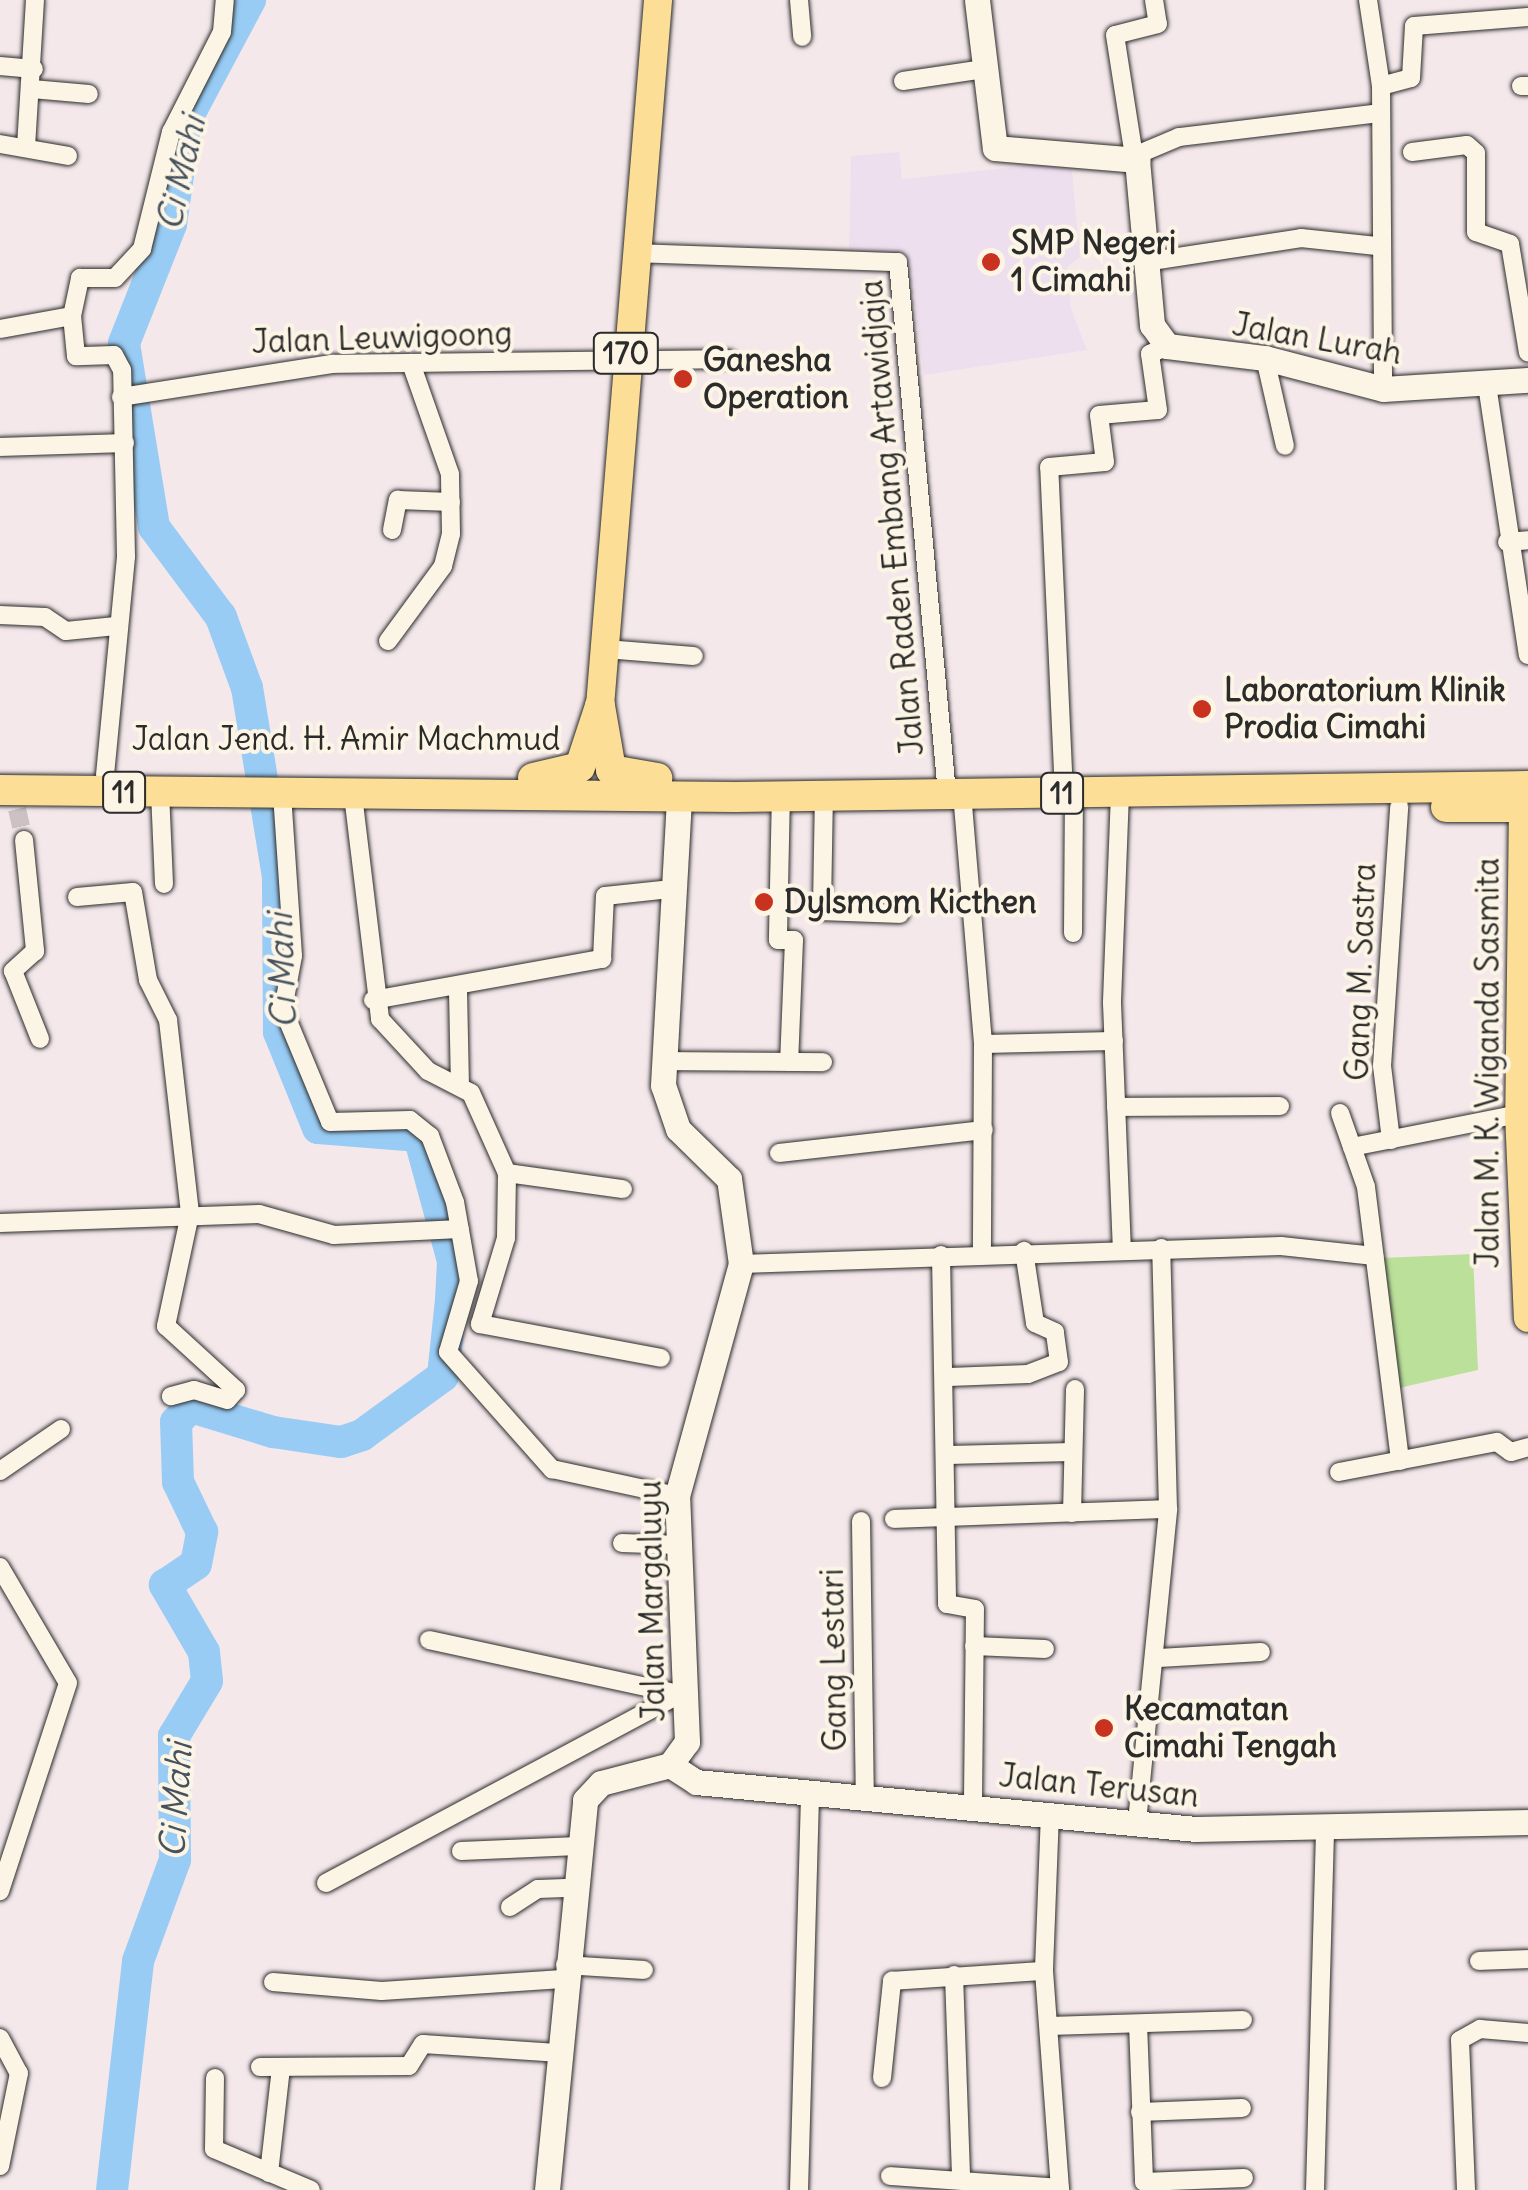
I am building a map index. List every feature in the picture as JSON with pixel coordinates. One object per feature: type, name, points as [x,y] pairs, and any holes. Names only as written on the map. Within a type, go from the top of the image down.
[{"type":"highway","name":"Jalan Jend. H. Amir Machmud","points":[[7,790],[160,792],[561,778],[584,760],[600,706]]},
{"type":"highway","name":"Jalan Jend. H. Amir Machmud","points":[[600,706],[616,775],[733,779],[772,792]]},
{"type":"highway","name":"Jalan Jend. H. Amir Machmud","points":[[7,790],[105,775],[353,795],[1362,794],[1526,800]]},
{"type":"highway","name":"Jalan Jend. H. Amir Machmud","points":[[1362,794],[1400,807],[1526,800]]},
{"type":"main road","name":"170","points":[[600,706],[625,362],[658,0]]},
{"type":"main road","points":[[977,0],[984,69],[985,144],[1008,154],[1134,156],[1152,325],[1167,346]]},
{"type":"main road","name":"Jalan Lurah","points":[[1167,346],[1264,358],[1382,389],[1528,380]]},
{"type":"main road","name":"Jalan Margaluyu","points":[[547,2190],[572,1888],[592,1788],[670,1765],[687,1742],[678,1691],[677,1496],[741,1264],[737,1201],[722,1167],[678,1129],[664,1061],[670,889],[678,797]]},
{"type":"main road","name":"Jalan M. K. Wiganda Sasmita","points":[[1526,800],[1524,1050],[1519,1114],[1528,1318]]},
{"type":"main road","name":"Jalan Terusan","points":[[670,1765],[696,1782],[1137,1822],[1325,1832],[1528,1822]]},
{"type":"street","points":[[26,147],[34,69],[35,0]]},
{"type":"street","points":[[105,775],[131,396],[117,358],[74,354],[72,316],[80,278],[115,278],[142,249],[172,132],[222,32],[224,0]]},
{"type":"street","points":[[799,0],[802,37]]},
{"type":"street","points":[[1154,0],[1158,24],[1115,35],[1134,156],[1179,137],[1250,136],[1381,113]]},
{"type":"street","points":[[1368,0],[1381,86],[1377,246],[1382,389]]},
{"type":"street","points":[[1381,86],[1409,81],[1414,26],[1528,17]]},
{"type":"street","points":[[0,66],[34,69]]},
{"type":"street","points":[[903,81],[984,69]]},
{"type":"street","points":[[32,89],[89,94]]},
{"type":"street","points":[[0,144],[68,156]]},
{"type":"street","points":[[1412,152],[1467,146],[1476,154],[1476,232],[1510,244],[1528,354]]},
{"type":"street","points":[[1144,262],[1301,238],[1377,246]]},
{"type":"street","name":"Jalan Raden Embang Artawidjaja","points":[[635,253],[898,262],[955,793]]},
{"type":"street","points":[[0,329],[72,316]]},
{"type":"street","points":[[1073,933],[1069,793],[1049,467],[1105,462],[1099,415],[1158,410],[1150,354],[1167,346]]},
{"type":"street","name":"Jalan Leuwigoong","points":[[131,396],[265,369],[729,358]]},
{"type":"street","points":[[1264,358],[1285,446]]},
{"type":"street","points":[[388,641],[443,566],[450,502],[450,474],[411,363]]},
{"type":"street","points":[[1487,384],[1528,655]]},
{"type":"street","points":[[0,447],[126,443]]},
{"type":"street","points":[[392,530],[402,498],[450,502]]},
{"type":"street","points":[[1508,542],[1528,540]]},
{"type":"street","points":[[0,614],[45,617],[66,631],[116,626]]},
{"type":"street","points":[[605,648],[694,656]]},
{"type":"street","points":[[264,787],[293,956],[284,1009],[318,1104],[330,1122],[422,1124],[469,1281],[448,1352],[552,1469],[677,1496]]},
{"type":"street","points":[[160,792],[164,884]]},
{"type":"street","points":[[772,792],[778,940],[794,940],[788,1062]]},
{"type":"street","points":[[824,792],[822,911],[900,914]]},
{"type":"street","points":[[955,793],[983,1044],[982,1253]]},
{"type":"street","points":[[1120,794],[1112,1003],[1122,1250]]},
{"type":"street","points":[[353,795],[373,1000],[419,1062],[460,1085]]},
{"type":"street","name":"Gang M. Sastra","points":[[1391,1140],[1382,1066],[1400,807]]},
{"type":"street","points":[[24,840],[35,951],[14,971],[40,1039]]},
{"type":"street","points":[[373,1000],[458,991],[602,959],[606,896],[670,889]]},
{"type":"street","points":[[78,896],[133,892],[148,980],[168,1020],[190,1214],[166,1326],[236,1390],[227,1400],[194,1390],[171,1396]]},
{"type":"street","points":[[458,991],[460,1085],[508,1173],[506,1238],[480,1324]]},
{"type":"street","points":[[983,1044],[1114,1041]]},
{"type":"street","points":[[664,1061],[823,1062]]},
{"type":"street","points":[[1116,1106],[1280,1106]]},
{"type":"street","points":[[1340,1113],[1352,1147],[1374,1256],[1400,1461]]},
{"type":"street","points":[[1352,1147],[1519,1114]]},
{"type":"street","points":[[779,1153],[984,1130]]},
{"type":"street","points":[[508,1173],[623,1189]]},
{"type":"street","points":[[0,1223],[260,1214],[334,1235],[456,1230]]},
{"type":"street","points":[[741,1264],[1024,1251],[1281,1246],[1374,1256]]},
{"type":"street","points":[[1137,1822],[1159,1658],[1168,1510],[1162,1248]]},
{"type":"street","points":[[949,1377],[1028,1374],[1059,1362],[1055,1332],[1035,1324],[1024,1251]]},
{"type":"street","points":[[942,1255],[949,1377],[947,1604],[976,1609],[973,1805]]},
{"type":"street","points":[[461,1315],[480,1324],[661,1358]]},
{"type":"street","points":[[1072,1513],[1076,1389]]},
{"type":"street","points":[[0,1471],[62,1429]]},
{"type":"street","points":[[1339,1472],[1497,1442],[1511,1452],[1528,1447]]},
{"type":"street","points":[[948,1455],[1073,1452]]},
{"type":"street","points":[[894,1520],[1168,1510]]},
{"type":"street","name":"Gang Lestari","points":[[861,1520],[865,1798]]},
{"type":"street","points":[[622,1543],[678,1545]]},
{"type":"street","points":[[0,1568],[68,1684],[0,1891]]},
{"type":"street","points":[[428,1640],[678,1691]]},
{"type":"street","points":[[974,1646],[1045,1649]]},
{"type":"street","points":[[1159,1658],[1261,1652]]},
{"type":"street","points":[[326,1883],[678,1691]]},
{"type":"street","points":[[799,2190],[810,1794]]},
{"type":"street","points":[[890,2176],[1060,2189],[1044,1971],[1050,1813]]},
{"type":"street","points":[[1315,2190],[1325,1832]]},
{"type":"street","points":[[461,1851],[578,1846]]},
{"type":"street","points":[[510,1908],[538,1889],[572,1888]]},
{"type":"street","points":[[1479,1961],[1528,1959]]},
{"type":"street","points":[[273,1982],[382,1991],[564,1972],[644,1970]]},
{"type":"street","points":[[882,2078],[888,1984],[954,1975],[1044,1971]]},
{"type":"street","points":[[954,1975],[961,2180]]},
{"type":"street","points":[[1050,2026],[1243,2020]]},
{"type":"street","points":[[1138,2024],[1144,2182],[1244,2178]]},
{"type":"street","points":[[1466,2190],[1460,2040],[1480,2029],[1528,2033]]},
{"type":"street","points":[[0,2038],[9,2078],[0,2166]]},
{"type":"street","points":[[260,2067],[408,2066],[424,2044],[557,2053]]},
{"type":"street","points":[[269,2173],[281,2068]]},
{"type":"street","points":[[216,2078],[209,2141],[287,2186],[310,2190]]},
{"type":"street","points":[[1140,2112],[1242,2108]]},
{"type":"shaded area","name":"SMP Negeri 1 Cimahi","points":[[899,152],[902,179],[1071,161],[1080,257],[1067,267],[1071,309],[1087,350],[924,375],[907,251],[849,258],[851,156]]},
{"type":"green space","points":[[1473,1254],[1478,1370],[1390,1390],[1382,1258]]},
{"type":"waterway","name":"Ci Mahi","points":[[112,2190],[138,1961],[175,1860],[174,1736],[207,1681],[204,1652],[165,1585],[196,1564],[202,1532],[178,1482],[176,1422],[191,1407],[273,1432],[341,1442],[362,1435],[443,1376],[451,1300],[453,1261],[419,1136],[318,1128],[279,1032],[278,877],[247,688],[221,617],[154,527],[124,343],[171,224],[186,120],[250,0]]},
{"type":"tunnel","points":[[17,809],[24,840]]},
{"type":"place","name":"SMP Negeri 1 Cimahi","points":[[991,262]]},
{"type":"place","name":"Ganesha Operation","points":[[683,379]]},
{"type":"place","name":"Laboratorium Klinik Prodia Cimahi","points":[[1202,709]]},
{"type":"place","name":"Dylsmom Kicthen","points":[[764,902]]},
{"type":"place","name":"Kecamatan Cimahi Tengah","points":[[1104,1728]]}]
